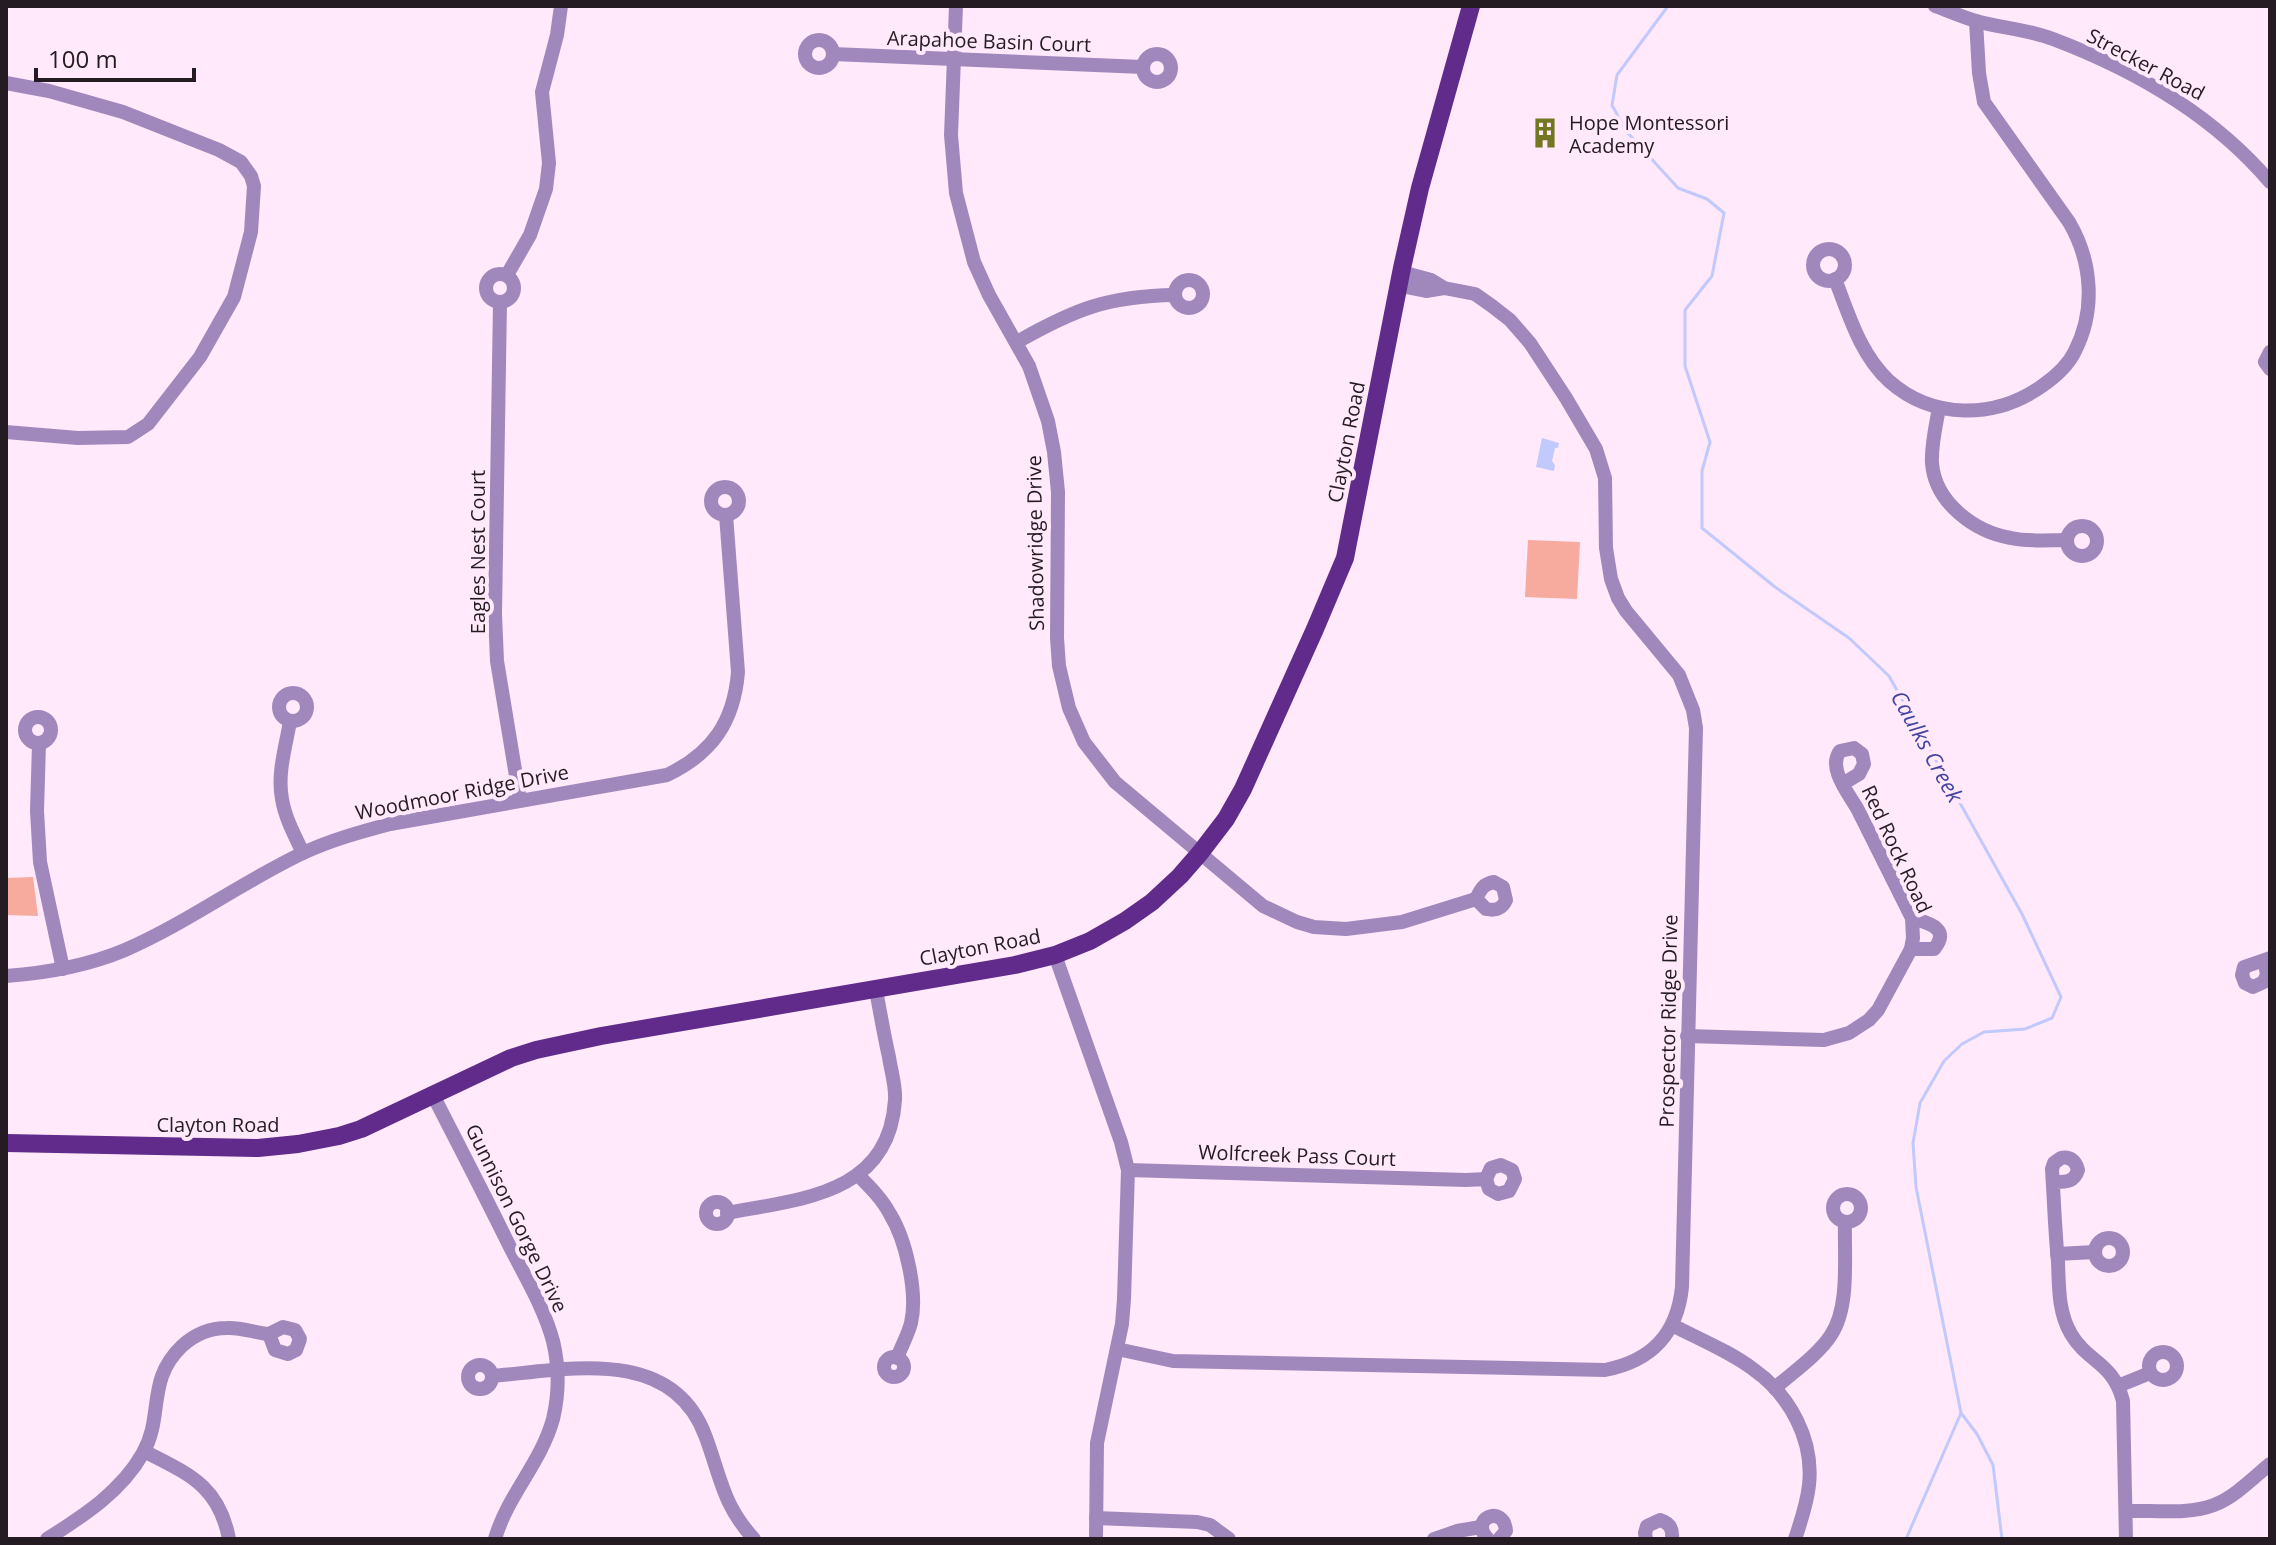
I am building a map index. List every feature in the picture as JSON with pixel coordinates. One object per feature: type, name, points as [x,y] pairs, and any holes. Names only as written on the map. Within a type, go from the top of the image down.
[{"type":"main road","name":"Clayton Road","points":[[6,1143],[258,1148],[322,1140],[361,1129],[496,1064],[536,1050],[601,1036],[1015,965],[1055,955],[1090,941],[1152,902],[1200,853],[1226,819],[1243,789],[1345,558],[1420,188],[1471,6]]},
{"type":"street","name":"Eagles Nest Court","points":[[520,800],[497,661],[500,302],[492,299],[487,287],[494,276],[507,275],[530,235],[546,189],[549,163],[542,92],[561,6]]},
{"type":"street","name":"Shadowridge Drive","points":[[956,6],[952,154],[959,210],[974,262],[989,295],[1017,342],[1042,399],[1054,452],[1058,492],[1057,638],[1061,677],[1069,708],[1084,742],[1106,772],[1200,853],[1263,906],[1297,922],[1314,927],[1346,929],[1402,922],[1476,899]]},
{"type":"street","name":"Strecker Road","points":[[1935,6],[1976,21],[2053,39],[2177,99],[2213,125],[2270,182]]},
{"type":"street","points":[[1835,279],[1856,334],[1878,369],[1918,401],[1958,411],[1996,408],[2030,394],[2069,361],[2088,311],[2089,288],[2078,238],[1984,102],[1976,21]]},
{"type":"street","name":"Arapahoe Basin Court","points":[[833,54],[1143,67]]},
{"type":"street","points":[[6,83],[49,91],[123,112],[219,150],[241,162],[254,186],[247,253],[234,297],[200,357],[148,424],[128,437],[78,438],[6,432]]},
{"type":"street","name":"Prospector Ridge Drive","points":[[1117,1349],[1173,1361],[1605,1370],[1633,1363],[1646,1355],[1660,1343],[1677,1312],[1682,1287],[1696,728],[1693,710],[1679,675],[1618,598],[1606,548],[1605,478],[1596,449],[1530,343],[1510,320],[1475,294],[1444,288],[1426,291],[1406,287],[1400,279]]},
{"type":"street","points":[[1017,342],[1095,304],[1175,295]]},
{"type":"street","points":[[2270,352],[2265,362],[2270,369]]},
{"type":"street","points":[[1939,408],[1932,465],[1939,486],[1958,512],[1983,530],[2010,538],[2067,540]]},
{"type":"street","name":"Woodmoor Ridge Drive","points":[[6,976],[63,969],[94,961],[139,943],[303,853],[346,835],[390,824],[667,775],[700,755],[717,736],[731,709],[738,672],[726,515]]},
{"type":"street","points":[[290,721],[281,790],[287,818],[303,853]]},
{"type":"street","points":[[39,744],[37,811],[40,862],[63,969]]},
{"type":"street","name":"Red Rock Road","points":[[1687,1036],[1824,1040],[1849,1033],[1878,1010],[1911,949],[1912,918],[1844,783]]},
{"type":"street","points":[[1911,949],[1934,949],[1940,938],[1936,927],[1912,918]]},
{"type":"street","points":[[1055,955],[1128,1170],[1124,1299],[1097,1443],[1096,1539]]},
{"type":"street","points":[[727,1213],[824,1193],[859,1176],[875,1157],[886,1139],[895,1099],[876,990]]},
{"type":"street","name":"Gunnison Gorge Drive","points":[[433,1095],[539,1303],[553,1342],[557,1370],[557,1396],[548,1437],[508,1508],[495,1539]]},
{"type":"street","name":"Wolfcreek Pass Court","points":[[1128,1170],[1486,1179]]},
{"type":"street","points":[[859,1176],[891,1215],[911,1277],[911,1323],[897,1358]]},
{"type":"street","points":[[2053,1182],[2062,1312],[2080,1346],[2112,1374],[2123,1401],[2126,1539]]},
{"type":"street","points":[[1775,1388],[1822,1345],[1836,1326],[1843,1301],[1845,1223]]},
{"type":"street","points":[[2057,1254],[2095,1252]]},
{"type":"street","points":[[1672,1325],[1751,1367],[1785,1399],[1800,1426],[1808,1456],[1809,1486],[1795,1539]]},
{"type":"street","points":[[47,1539],[113,1492],[144,1451],[152,1426],[161,1374],[172,1356],[194,1336],[214,1330],[226,1328],[269,1334]]},
{"type":"street","points":[[492,1376],[609,1367],[648,1377],[676,1395],[701,1424],[726,1499],[732,1512],[754,1539]]},
{"type":"street","points":[[2118,1386],[2150,1373]]},
{"type":"street","points":[[144,1451],[197,1479],[219,1509],[229,1539]]},
{"type":"street","points":[[2126,1511],[2189,1510],[2217,1504],[2270,1464]]},
{"type":"street","points":[[1434,1539],[1457,1531],[1484,1533],[1488,1517],[1500,1517],[1506,1528],[1499,1539]]},
{"type":"street","points":[[1096,1518],[1197,1522],[1210,1525],[1229,1539]]},
{"type":"street","points":[[1646,1539],[1647,1526],[1660,1520],[1671,1527],[1673,1539]]},
{"type":"shaded area","points":[[1528,540],[1580,542],[1577,599],[1525,597]]},
{"type":"shaded area","points":[[33,877],[38,916],[6,915],[6,878]]},
{"type":"water","points":[[1542,438],[1559,443],[1552,461],[1554,471],[1536,467]]},
{"type":"waterway","name":"Caulks Creek","points":[[1668,6],[1617,75],[1612,105],[1626,131],[1678,188],[1707,199],[1724,213],[1712,276],[1685,310],[1685,366],[1710,442],[1702,471],[1702,528],[1775,587],[1849,638],[1889,676],[2022,914],[2061,997],[2052,1018],[2025,1029],[1984,1032],[1962,1044],[1944,1061],[1920,1103],[1913,1143],[1916,1187],[1961,1413],[1977,1434],[1993,1465],[2002,1539]]},
{"type":"waterway","points":[[1906,1539],[1961,1413]]},
{"type":"place","name":"Hope Montessori Academy","points":[[1545,133]]}]
